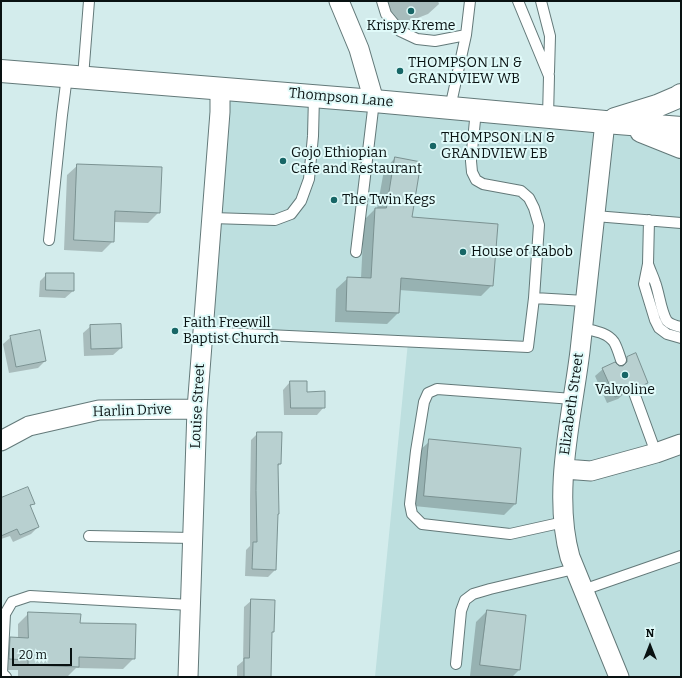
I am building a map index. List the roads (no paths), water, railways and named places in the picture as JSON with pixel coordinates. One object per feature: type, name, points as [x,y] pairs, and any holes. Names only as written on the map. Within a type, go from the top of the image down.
[{"type":"main road","name":"Thompson Lane","points":[[1,71],[220,88],[681,128]]},
{"type":"main road","points":[[613,123],[657,106],[678,97],[681,94]]},
{"type":"main road","points":[[613,123],[681,147]]},
{"type":"street","points":[[339,1],[359,49],[374,101]]},
{"type":"street","name":"Louise Street","points":[[188,677],[196,409],[220,112],[220,88]]},
{"type":"street","name":"Elizabeth Street","points":[[613,123],[595,216],[564,468],[563,509],[566,545],[574,569],[619,677]]},
{"type":"street","name":"Harlin Drive","points":[[1,441],[29,426],[99,410],[196,409]]},
{"type":"street","points":[[564,468],[591,471],[656,453],[681,444]]},
{"type":"lane","points":[[49,240],[75,77],[89,1]]},
{"type":"lane","points":[[382,1],[386,14],[400,31],[417,40],[435,41],[466,36]]},
{"type":"lane","points":[[450,108],[466,36],[470,1]]},
{"type":"lane","points":[[518,1],[549,76]]},
{"type":"lane","points":[[541,1],[550,36],[548,117]]},
{"type":"lane","points":[[212,218],[275,220],[291,214],[301,201],[309,179],[313,136],[314,96]]},
{"type":"lane","points":[[356,252],[374,101]]},
{"type":"lane","points":[[202,332],[528,347],[534,298],[539,225],[534,208],[529,198],[521,191],[483,184],[476,180],[472,172],[471,161],[476,110]]},
{"type":"lane","points":[[595,216],[681,222]]},
{"type":"lane","points":[[649,220],[648,264],[644,284],[655,320],[659,328],[668,334],[681,338]]},
{"type":"lane","points":[[648,264],[655,281],[666,320],[670,324],[681,327]]},
{"type":"lane","points":[[534,298],[585,301]]},
{"type":"lane","points":[[582,328],[609,336],[614,342],[621,360]]},
{"type":"lane","points":[[564,522],[510,534],[422,524],[412,514],[410,504],[416,451],[424,402],[428,393],[437,389],[573,398]]},
{"type":"lane","points":[[633,390],[656,453]]},
{"type":"lane","points":[[88,536],[192,538]]},
{"type":"lane","points":[[583,590],[681,556]]},
{"type":"lane","points":[[456,664],[460,611],[465,600],[473,594],[490,589],[574,569]]},
{"type":"lane","points":[[6,677],[2,673],[5,614],[12,602],[30,596],[190,605]]},
{"type":"place","name":"Krispy Kreme","points":[[411,11]]},
{"type":"place","name":"THOMPSON LN & GRANDVIEW WB","points":[[400,71]]},
{"type":"place","name":"THOMPSON LN & GRANDVIEW EB","points":[[433,146]]},
{"type":"place","name":"Gojo Ethiopian Cafe and Restaurant","points":[[283,161]]},
{"type":"place","name":"The Twin Kegs","points":[[334,200]]},
{"type":"place","name":"House of Kabob","points":[[463,252]]},
{"type":"place","name":"Faith Freewill Baptist Church","points":[[175,331]]},
{"type":"place","name":"Valvoline","points":[[625,375]]}]
